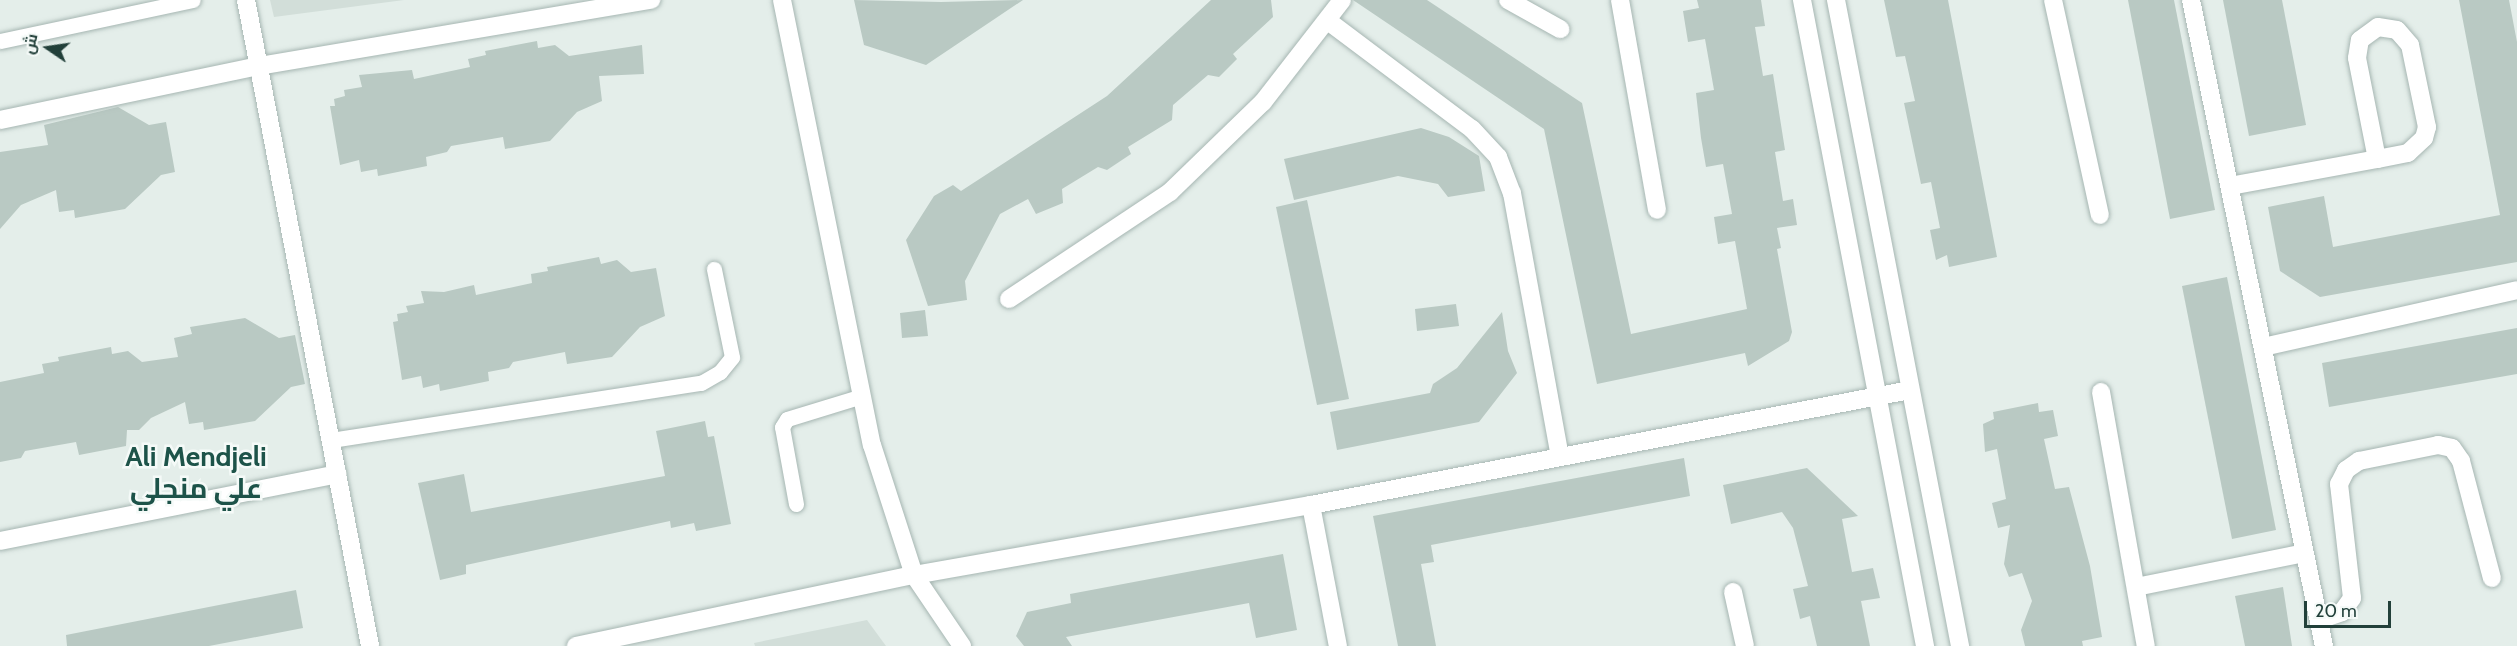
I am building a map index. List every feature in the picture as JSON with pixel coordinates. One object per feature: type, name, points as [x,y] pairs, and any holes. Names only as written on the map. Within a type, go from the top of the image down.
[{"type":"street","points":[[246,0],[370,646]]},
{"type":"street","points":[[0,120],[258,66],[651,0]]},
{"type":"street","points":[[782,0],[876,456],[914,575],[962,646]]},
{"type":"street","points":[[1009,299],[1170,192],[1263,102],[1342,0]]},
{"type":"street","points":[[1508,0],[1560,29]]},
{"type":"street","points":[[1620,0],[1657,210]]},
{"type":"street","points":[[1802,0],[1925,646]]},
{"type":"street","points":[[1836,0],[1960,646]]},
{"type":"street","points":[[2053,0],[2100,215]]},
{"type":"street","points":[[2191,0],[2324,646]]},
{"type":"street","points":[[1328,21],[1472,129],[1498,157],[1512,193],[1560,457]]},
{"type":"street","points":[[2230,186],[2377,159],[2408,153],[2418,147],[2427,127],[2410,45],[2397,30],[2388,27],[2367,32],[2357,49],[2377,159]]},
{"type":"street","points":[[2263,347],[2517,291]]},
{"type":"street","points":[[576,646],[914,575],[1311,505],[1910,390]]},
{"type":"street","points":[[2101,392],[2146,646]]},
{"type":"street","points":[[2319,620],[2342,612],[2352,598],[2339,484],[2346,470],[2360,461],[2438,445],[2452,448],[2461,461],[2492,578]]},
{"type":"street","points":[[0,542],[337,474]]},
{"type":"street","points":[[1311,505],[1338,646]]},
{"type":"street","points":[[2136,587],[2305,553]]},
{"type":"street","points":[[1733,592],[1745,646]]},
{"type":"lane","points":[[0,41],[193,0]]},
{"type":"lane","points":[[331,440],[701,383],[720,372],[732,357],[714,269]]},
{"type":"lane","points":[[796,504],[782,427],[787,419],[862,396]]},
{"type":"shaded area","points":[[270,0],[404,0],[274,17]]},
{"type":"shaded area","points":[[867,620],[886,646],[755,646],[754,643]]},
{"type":"building","points":[[854,0],[941,2],[1023,0],[926,65],[864,45]]},
{"type":"building","points":[[1211,0],[1271,0],[1273,17],[1233,54],[1237,59],[1219,77],[1208,75],[1173,105],[1172,120],[1128,147],[1131,154],[1107,170],[1098,167],[1062,189],[1063,203],[1036,214],[1028,199],[1000,214],[965,281],[967,300],[928,306],[906,240],[934,196],[953,185],[961,191],[1107,96]]},
{"type":"building","points":[[1353,0],[1427,0],[1582,103],[1631,334],[1747,309],[1735,241],[1718,244],[1714,217],[1732,214],[1723,164],[1706,167],[1701,138],[1696,93],[1714,90],[1705,39],[1688,42],[1683,11],[1699,8],[1697,0],[1761,0],[1765,26],[1755,27],[1763,76],[1773,74],[1785,150],[1775,152],[1783,201],[1793,199],[1797,225],[1777,228],[1781,248],[1777,249],[1792,332],[1789,341],[1748,366],[1745,353],[1597,384],[1544,129]]},
{"type":"building","points":[[1884,0],[1948,0],[1997,257],[1949,267],[1947,255],[1936,260],[1930,230],[1940,228],[1931,182],[1921,184],[1904,103],[1915,101],[1905,56],[1896,57]]},
{"type":"building","points":[[2128,0],[2174,0],[2215,210],[2170,219]]},
{"type":"building","points":[[2223,0],[2282,0],[2306,125],[2249,136]]},
{"type":"building","points":[[2459,0],[2509,0],[2517,42],[2517,262],[2320,297],[2280,271],[2268,207],[2324,196],[2333,247],[2500,215]]},
{"type":"building","points":[[537,41],[538,48],[555,45],[569,56],[642,45],[644,74],[599,76],[602,101],[577,112],[550,141],[505,149],[503,137],[451,146],[447,152],[426,157],[427,166],[378,176],[377,169],[361,172],[359,160],[340,165],[330,106],[335,106],[334,99],[345,96],[344,90],[362,87],[359,75],[412,70],[414,79],[470,67],[468,59],[486,55],[485,51]]},
{"type":"building","points":[[118,107],[149,125],[166,122],[175,172],[161,175],[125,209],[75,218],[74,210],[59,212],[56,190],[21,205],[0,229],[0,152],[48,145],[44,125]]},
{"type":"building","points":[[1421,128],[1449,137],[1479,156],[1485,191],[1448,197],[1438,184],[1398,176],[1294,200],[1284,159]]},
{"type":"building","points":[[1307,200],[1349,399],[1317,405],[1276,207]]},
{"type":"building","points":[[599,257],[601,264],[617,260],[631,272],[656,268],[665,316],[640,327],[612,357],[567,364],[565,352],[513,362],[509,368],[488,372],[489,381],[440,391],[439,384],[423,388],[421,376],[402,380],[393,322],[398,321],[397,314],[408,312],[406,306],[424,303],[421,291],[444,292],[474,285],[476,295],[532,283],[531,274],[548,271],[547,267]]},
{"type":"building","points":[[2227,277],[2276,530],[2232,539],[2182,286]]},
{"type":"building","points":[[1456,304],[1459,326],[1417,331],[1415,309]]},
{"type":"building","points":[[925,310],[928,336],[902,338],[900,313]]},
{"type":"building","points":[[1502,312],[1508,351],[1517,373],[1479,422],[1337,450],[1330,412],[1430,393],[1433,384],[1457,368]]},
{"type":"building","points":[[245,318],[279,338],[295,335],[305,384],[291,387],[255,421],[204,430],[203,422],[189,424],[185,402],[151,418],[139,430],[127,430],[126,446],[79,455],[76,442],[25,451],[21,458],[0,462],[0,382],[44,373],[42,364],[59,361],[58,357],[111,347],[112,354],[128,351],[142,362],[178,357],[174,338],[192,334],[190,327]]},
{"type":"building","points":[[2517,328],[2517,374],[2329,407],[2322,363]]},
{"type":"building","points":[[2038,403],[2039,412],[2053,410],[2058,436],[2044,439],[2055,489],[2069,487],[2090,566],[2102,637],[2082,641],[2083,646],[2025,646],[2021,630],[2032,601],[2022,573],[2009,577],[2004,564],[2010,525],[1998,528],[1992,503],[2006,499],[1997,449],[1985,452],[1983,424],[1994,419],[1993,412]]},
{"type":"building","points":[[705,421],[708,437],[714,436],[731,524],[696,531],[694,523],[671,528],[670,521],[466,565],[466,574],[440,580],[418,483],[464,474],[471,512],[665,476],[656,431]]},
{"type":"building","points":[[1684,458],[1690,496],[1431,545],[1434,562],[1421,564],[1436,646],[1398,646],[1373,516]]},
{"type":"building","points":[[1807,468],[1858,516],[1842,519],[1852,572],[1873,568],[1880,598],[1861,601],[1870,646],[1817,646],[1810,616],[1800,619],[1793,589],[1808,586],[1793,528],[1782,512],[1731,524],[1723,485]]},
{"type":"building","points":[[1283,554],[1297,630],[1256,638],[1249,603],[1066,637],[1072,646],[1024,646],[1016,636],[1027,612],[1071,603],[1070,594]]},
{"type":"building","points":[[2283,587],[2292,646],[2245,646],[2235,596]]},
{"type":"building","points":[[296,590],[303,628],[209,646],[67,646],[66,635]]},
{"type":"district","name":"Ali Mendjeli علي منجلي","points":[[196,472]]}]
